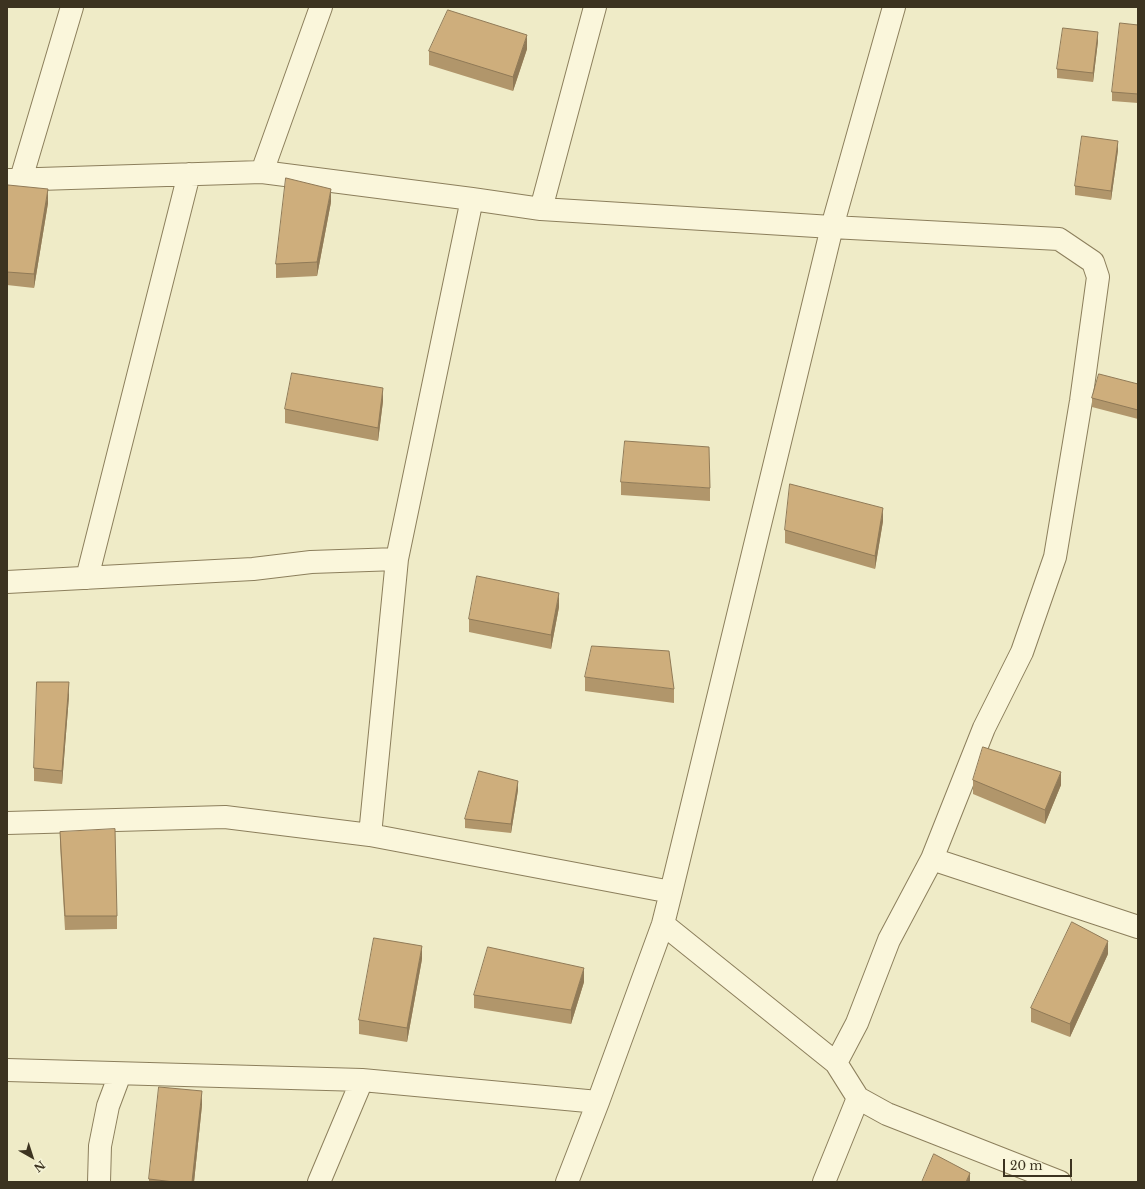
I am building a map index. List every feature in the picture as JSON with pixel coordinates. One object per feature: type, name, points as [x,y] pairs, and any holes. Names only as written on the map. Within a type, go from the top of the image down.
[{"type":"street","points":[[72,7],[14,179],[262,172],[541,209],[1059,239],[1093,262],[1098,277],[1081,401],[1055,557],[1022,652],[984,728],[932,859],[889,940],[857,1024],[836,1063]]},
{"type":"street","points":[[262,172],[321,7]]},
{"type":"street","points":[[541,209],[595,7]]},
{"type":"street","points":[[567,1182],[663,924],[832,227],[894,7]]},
{"type":"street","points":[[87,578],[188,174]]},
{"type":"street","points":[[370,835],[397,559],[472,199]]},
{"type":"street","points":[[7,582],[253,569],[311,562],[397,559]]},
{"type":"street","points":[[7,823],[225,817],[370,835],[671,892]]},
{"type":"street","points":[[932,859],[1138,927]]},
{"type":"street","points":[[663,924],[836,1063],[858,1098],[887,1114],[1060,1182]]},
{"type":"street","points":[[7,1070],[362,1080],[598,1102]]},
{"type":"street","points":[[99,1182],[100,1146],[108,1106],[120,1074]]},
{"type":"street","points":[[319,1182],[362,1080]]},
{"type":"street","points":[[824,1182],[858,1098]]},
{"type":"building","points":[[448,10],[527,35],[513,77],[429,51]]},
{"type":"building","points":[[1120,23],[1138,25],[1138,94],[1112,92]]},
{"type":"building","points":[[1063,28],[1098,32],[1093,73],[1057,69]]},
{"type":"building","points":[[1082,136],[1118,141],[1111,191],[1075,186]]},
{"type":"building","points":[[286,178],[331,189],[317,262],[276,264]]},
{"type":"building","points":[[8,185],[48,189],[34,274],[7,272]]},
{"type":"building","points":[[292,373],[383,388],[378,428],[285,409]]},
{"type":"building","points":[[1099,374],[1138,384],[1138,410],[1092,398]]},
{"type":"building","points":[[625,441],[709,447],[710,488],[621,482]]},
{"type":"building","points":[[790,484],[883,508],[875,556],[785,530]]},
{"type":"building","points":[[477,576],[559,593],[551,635],[469,619]]},
{"type":"building","points":[[592,646],[669,651],[674,689],[585,677]]},
{"type":"building","points":[[37,682],[69,682],[62,771],[34,768]]},
{"type":"building","points":[[983,747],[1061,772],[1045,810],[973,780]]},
{"type":"building","points":[[479,771],[518,781],[511,824],[465,819]]},
{"type":"building","points":[[115,829],[117,916],[65,916],[60,832]]},
{"type":"building","points":[[1072,922],[1108,941],[1070,1024],[1031,1008]]},
{"type":"building","points":[[374,938],[422,946],[407,1028],[359,1020]]},
{"type":"building","points":[[488,947],[584,968],[571,1010],[474,995]]},
{"type":"building","points":[[159,1087],[202,1091],[192,1182],[174,1182],[149,1179]]},
{"type":"building","points":[[934,1154],[970,1173],[966,1182],[922,1182]]}]
